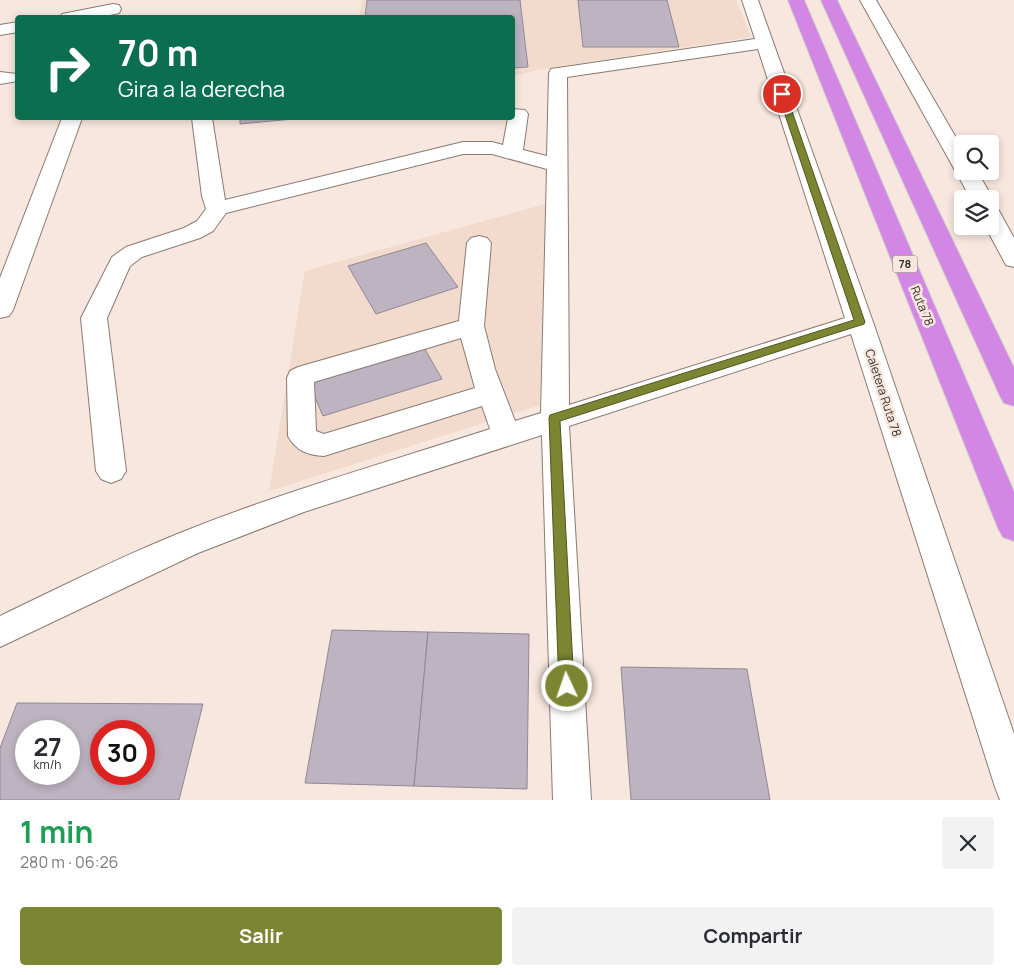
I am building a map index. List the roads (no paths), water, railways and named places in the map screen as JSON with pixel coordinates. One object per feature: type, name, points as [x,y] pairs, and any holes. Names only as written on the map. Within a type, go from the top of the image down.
[{"type":"highway","name":"Ruta 78","points":[[796,0],[1014,528]]},
{"type":"highway","points":[[829,0],[1014,396]]},
{"type":"street","name":"Caletera Ruta 78","points":[[750,0],[860,322],[1014,787]]},
{"type":"street","points":[[868,0],[954,151]]},
{"type":"street","points":[[94,15],[111,13]]},
{"type":"street","points":[[0,30],[15,28]]},
{"type":"street","points":[[572,800],[554,418],[558,73],[765,43]]},
{"type":"street","points":[[512,153],[518,114]]},
{"type":"street","points":[[0,310],[71,120]]},
{"type":"street","points":[[111,471],[94,318],[120,262],[134,252],[205,226],[213,218],[217,209],[213,196],[202,120]]},
{"type":"street","points":[[217,209],[463,148],[492,148],[558,165]]},
{"type":"street","points":[[999,231],[1014,260]]},
{"type":"street","points":[[479,243],[471,326],[482,369],[506,434]]},
{"type":"street","points":[[0,632],[126,571],[232,526],[295,503],[554,418],[860,322]]},
{"type":"street","points":[[471,326],[307,374],[300,378],[302,436],[312,444],[324,445],[490,393]]}]
